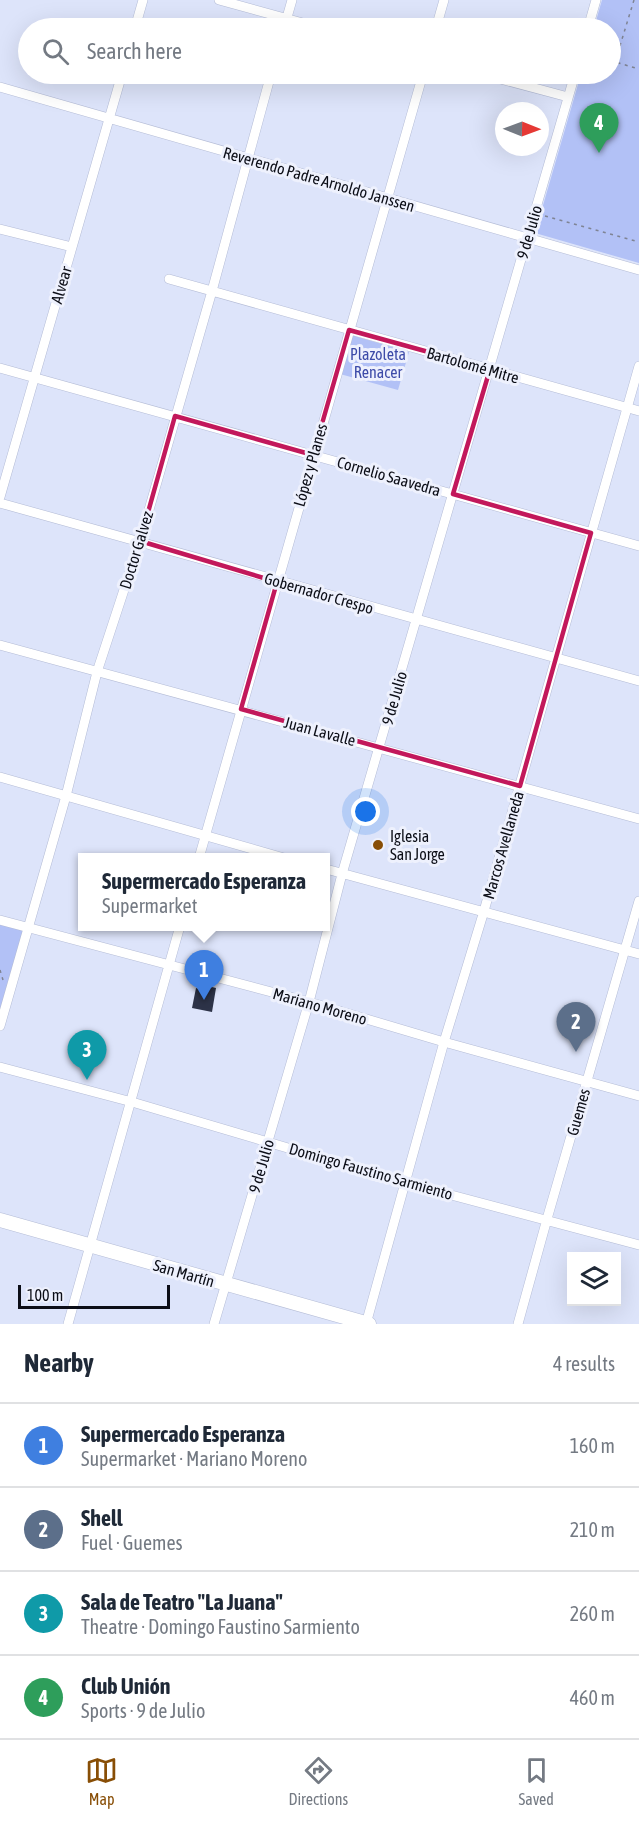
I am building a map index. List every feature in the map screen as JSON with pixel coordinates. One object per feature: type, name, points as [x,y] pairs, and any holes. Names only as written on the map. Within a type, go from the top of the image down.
[{"type":"main road","name":"San Martín","points":[[0,1220],[367,1324]]},
{"type":"street","points":[[138,18],[143,0]]},
{"type":"street","points":[[219,0],[268,18]]},
{"type":"street","points":[[287,18],[292,0]]},
{"type":"street","points":[[439,18],[444,0]]},
{"type":"street","points":[[591,18],[596,0]]},
{"type":"street","name":"Alvear","points":[[0,497],[119,84]]},
{"type":"street","name":"Doctor Galvez","points":[[0,1026],[66,796],[98,672],[140,541],[212,291],[268,84]]},
{"type":"street","name":"López y Planes","points":[[201,853],[420,84]]},
{"type":"street","points":[[520,84],[568,97]]},
{"type":"street","name":"9 de Julio","points":[[330,921],[572,84]]},
{"type":"street","name":"Reverendo Padre Arnoldo Janssen","points":[[0,87],[639,270]]},
{"type":"street","points":[[0,229],[72,247]]},
{"type":"street","name":"Bartolomé Mitre","points":[[170,279],[639,411]]},
{"type":"street","name":"Marcos Avellaneda","points":[[367,1324],[444,1042],[484,911],[639,366]]},
{"type":"street","name":"Cornelio Saavedra","points":[[0,368],[639,546]]},
{"type":"street","name":"Gobernador Crespo","points":[[0,503],[639,681]]},
{"type":"street","name":"Juan Lavalle","points":[[0,645],[639,819]]},
{"type":"street","points":[[0,777],[267,853]]},
{"type":"street","points":[[330,870],[639,954]]},
{"type":"street","name":"Guemes","points":[[518,1324],[639,901]]},
{"type":"street","name":"Mariano Moreno","points":[[0,920],[309,1002],[639,1096]]},
{"type":"street","points":[[68,1324],[179,931]]},
{"type":"street","name":"9 de Julio","points":[[214,1324],[309,1002],[327,931]]},
{"type":"street","name":"Domingo Faustino Sarmiento","points":[[0,1067],[132,1102],[406,1183],[639,1245]]},
{"type":"path","points":[[621,42],[634,0]]},
{"type":"path","points":[[621,64],[639,69]]},
{"type":"path","points":[[544,215],[639,242]]},
{"type":"path","points":[[0,970],[4,982],[0,981]]},
{"type":"highlighted area","points":[[349,330],[490,369],[453,494],[591,533],[520,786],[241,709],[277,582],[140,541],[175,416],[313,455]]},
{"type":"green space","points":[[602,0],[639,0],[639,263],[535,233],[578,84],[621,84],[621,18],[597,18]]},
{"type":"green space","name":"Plazoleta Renacer","points":[[351,335],[409,352],[398,390],[340,374]]},
{"type":"green space","points":[[0,920],[28,928],[0,1026]]},
{"type":"building","points":[[200,984],[216,988],[212,1012],[192,1008],[196,988],[199,989]]},
{"type":"place","name":"Club Unión","points":[[599,153]]},
{"type":"place","name":"Iglesia San Jorge","points":[[378,845]]},
{"type":"place","name":"Supermercado Esperanza","points":[[204,1000]]},
{"type":"place","name":"Shell","points":[[576,1052]]},
{"type":"place","name":"Sala de Teatro \"La Juana\"","points":[[87,1080]]}]
